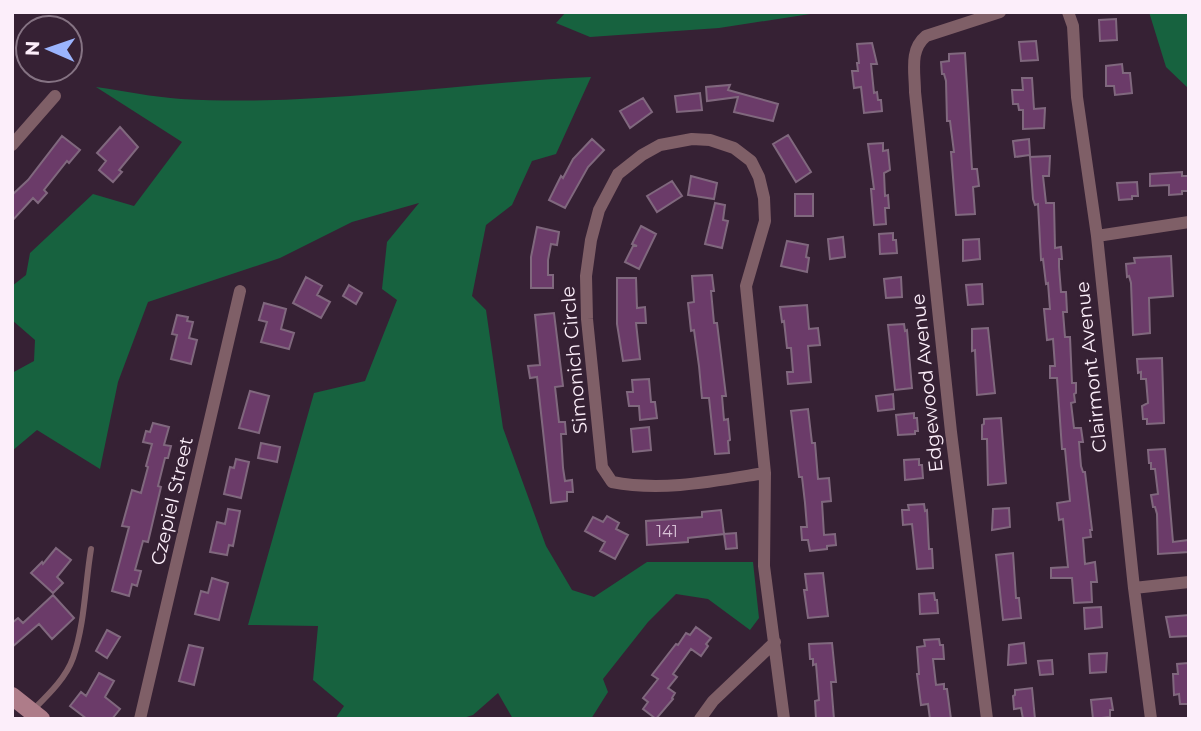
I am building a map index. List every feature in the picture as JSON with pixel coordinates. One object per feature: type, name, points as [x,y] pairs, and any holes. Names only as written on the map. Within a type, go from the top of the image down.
[{"type":"main road","points":[[12,696],[37,715]]},
{"type":"street","name":"Edgewood Avenue","points":[[987,719],[951,432],[915,92],[914,52],[918,43],[926,36],[1000,12]]},
{"type":"street","name":"Clairmont Avenue","points":[[1068,12],[1073,26],[1077,97],[1097,236],[1134,588],[1151,719]]},
{"type":"street","points":[[12,145],[55,96]]},
{"type":"street","name":"Simonich Circle","points":[[765,473],[696,484],[638,486],[612,482],[602,467],[587,319],[586,276],[590,240],[599,211],[618,174],[660,145],[692,139],[710,140],[734,148],[751,161],[759,177],[765,221],[746,286],[765,473],[764,566],[784,719]]},
{"type":"street","points":[[1097,236],[1189,222]]},
{"type":"street","name":"Czepiel Street","points":[[140,719],[240,291]]},
{"type":"street","points":[[1134,588],[1189,582]]},
{"type":"street","points":[[700,719],[713,701],[775,642]]},
{"type":"lane","points":[[37,715],[73,659],[84,607],[91,549]]},
{"type":"green space","points":[[566,12],[823,12],[719,28],[590,37],[556,23]]},
{"type":"green space","points":[[1149,12],[1189,12],[1189,89],[1166,67]]},
{"type":"green space","points":[[591,77],[556,154],[532,161],[512,205],[486,225],[472,296],[486,310],[503,428],[546,546],[572,590],[594,597],[647,562],[753,562],[759,618],[750,630],[708,599],[676,594],[648,622],[603,679],[608,692],[591,719],[513,719],[498,693],[473,715],[460,719],[335,719],[344,706],[313,680],[318,626],[248,625],[314,393],[365,381],[397,300],[382,289],[387,242],[419,203],[352,222],[280,258],[148,302],[118,382],[100,469],[37,430],[12,451],[12,373],[34,361],[35,340],[12,320],[12,286],[26,275],[30,253],[93,194],[134,206],[182,142],[96,87],[181,99],[284,100]]},
{"type":"building","points":[[1116,19],[1117,40],[1100,41],[1099,20]]},
{"type":"building","points":[[1036,41],[1038,60],[1021,61],[1019,42]]},
{"type":"building","points":[[872,43],[877,64],[871,64],[874,93],[877,92],[878,100],[881,100],[882,111],[864,113],[861,87],[854,88],[852,71],[858,71],[857,44]]},
{"type":"building","points":[[965,53],[972,169],[977,169],[979,186],[973,187],[975,214],[956,215],[951,152],[954,152],[950,121],[947,121],[946,81],[941,62],[949,61],[949,54]]},
{"type":"building","points":[[1122,64],[1123,73],[1130,73],[1132,93],[1115,95],[1114,86],[1106,86],[1106,66]]},
{"type":"building","points":[[1022,78],[1032,78],[1034,109],[1045,108],[1044,128],[1023,129],[1023,110],[1019,110],[1018,104],[1013,104],[1012,90],[1023,90]]},
{"type":"building","points":[[730,85],[728,90],[778,104],[773,121],[734,112],[738,97],[707,101],[706,87]]},
{"type":"building","points":[[700,93],[702,110],[677,112],[675,96]]},
{"type":"building","points":[[643,98],[652,112],[630,128],[620,111]]},
{"type":"building","points":[[120,127],[138,147],[113,182],[99,170],[106,161],[97,153]]},
{"type":"building","points":[[788,135],[811,172],[796,182],[773,144]]},
{"type":"building","points":[[62,136],[80,150],[69,163],[67,161],[44,190],[47,193],[38,203],[33,198],[12,221],[12,195],[28,180]]},
{"type":"building","points":[[592,139],[604,150],[588,167],[565,208],[549,200],[561,176],[563,178],[573,159]]},
{"type":"building","points":[[1029,139],[1030,155],[1015,157],[1013,141]]},
{"type":"building","points":[[883,143],[883,151],[888,150],[890,170],[884,173],[885,196],[888,195],[889,208],[885,208],[886,224],[874,225],[871,189],[874,189],[868,144]]},
{"type":"building","points":[[1050,156],[1049,176],[1043,176],[1046,203],[1054,203],[1055,248],[1061,247],[1061,292],[1066,292],[1067,312],[1063,312],[1065,337],[1070,337],[1072,383],[1076,383],[1075,402],[1071,403],[1074,428],[1081,428],[1081,466],[1085,472],[1092,530],[1091,537],[1083,538],[1085,564],[1095,562],[1097,582],[1091,582],[1092,602],[1074,603],[1072,578],[1051,578],[1051,568],[1068,567],[1063,519],[1059,520],[1057,503],[1070,501],[1065,449],[1062,449],[1057,378],[1050,378],[1050,366],[1055,366],[1053,339],[1047,340],[1044,309],[1050,309],[1048,283],[1046,284],[1043,259],[1041,260],[1038,204],[1035,205],[1033,199],[1030,157]]},
{"type":"building","points":[[1182,172],[1182,176],[1189,176],[1189,191],[1169,195],[1169,185],[1150,186],[1150,174]]},
{"type":"building","points":[[691,176],[717,183],[714,199],[688,195]]},
{"type":"building","points":[[672,181],[682,196],[657,212],[647,196]]},
{"type":"building","points":[[1137,182],[1138,196],[1119,200],[1117,183]]},
{"type":"building","points":[[795,194],[813,194],[813,216],[795,216]]},
{"type":"building","points":[[715,203],[725,205],[723,220],[728,221],[722,248],[705,244]]},
{"type":"building","points":[[641,226],[656,234],[639,269],[625,262],[633,246],[637,246],[632,244]]},
{"type":"building","points":[[537,227],[559,232],[557,245],[551,244],[548,260],[548,275],[553,275],[553,288],[531,288],[531,257]]},
{"type":"building","points":[[893,233],[897,253],[880,254],[879,234]]},
{"type":"building","points":[[843,237],[845,257],[830,259],[828,239]]},
{"type":"building","points":[[979,239],[980,259],[963,261],[963,240]]},
{"type":"building","points":[[787,241],[808,245],[807,272],[781,266]]},
{"type":"building","points":[[1171,256],[1173,296],[1149,298],[1150,333],[1133,335],[1131,283],[1129,276],[1127,277],[1126,264],[1135,263],[1134,258]]},
{"type":"building","points":[[712,275],[714,323],[717,323],[726,396],[722,396],[724,420],[728,419],[730,440],[729,453],[715,454],[709,398],[702,398],[688,303],[694,302],[692,276]]},
{"type":"building","points":[[306,277],[322,286],[317,295],[330,302],[321,318],[293,303]]},
{"type":"building","points":[[901,277],[902,297],[886,298],[884,279]]},
{"type":"building","points":[[617,278],[636,278],[637,308],[645,307],[646,323],[636,323],[640,359],[623,361],[617,324]]},
{"type":"building","points":[[982,284],[983,304],[968,305],[966,285]]},
{"type":"building","points":[[349,285],[362,293],[356,304],[343,296]]},
{"type":"building","points":[[264,303],[286,309],[281,329],[294,333],[289,349],[261,342],[267,322],[259,320]]},
{"type":"building","points":[[807,305],[809,329],[818,328],[820,345],[808,346],[811,382],[788,384],[787,372],[793,372],[791,348],[787,348],[780,307]]},
{"type":"building","points":[[554,313],[563,386],[555,387],[559,422],[565,422],[566,434],[561,434],[563,468],[565,481],[572,480],[573,492],[567,492],[567,501],[551,503],[537,377],[530,378],[528,366],[540,365],[535,315]]},
{"type":"building","points":[[177,315],[188,317],[187,321],[193,322],[189,338],[197,340],[191,364],[171,359],[177,335],[172,334]]},
{"type":"building","points":[[904,324],[905,331],[907,330],[912,388],[895,390],[888,325]]},
{"type":"building","points":[[988,328],[995,393],[977,395],[972,329]]},
{"type":"building","points":[[1162,358],[1164,423],[1147,424],[1147,419],[1143,419],[1142,406],[1148,403],[1146,379],[1141,379],[1141,372],[1138,373],[1137,359]]},
{"type":"building","points":[[649,379],[651,402],[655,402],[657,418],[640,420],[639,406],[629,406],[627,392],[633,392],[632,380]]},
{"type":"building","points":[[250,391],[269,396],[259,433],[239,428]]},
{"type":"building","points":[[893,394],[894,409],[878,411],[876,396]]},
{"type":"building","points":[[808,409],[812,443],[815,443],[818,479],[829,478],[831,501],[822,502],[824,535],[835,534],[836,545],[810,551],[808,540],[802,540],[801,527],[807,527],[805,503],[791,411]]},
{"type":"building","points":[[914,413],[918,431],[915,431],[915,434],[898,435],[896,415]]},
{"type":"building","points":[[1001,418],[1006,483],[988,485],[987,439],[982,439],[982,425],[984,419]]},
{"type":"building","points":[[153,423],[169,427],[164,445],[171,446],[158,486],[161,487],[148,542],[143,541],[135,570],[141,571],[137,586],[132,584],[129,596],[112,591],[129,527],[122,526],[132,490],[141,493],[152,444],[143,442],[146,431],[150,432]]},
{"type":"building","points":[[649,427],[651,450],[633,452],[631,429]]},
{"type":"building","points":[[261,443],[280,447],[277,462],[258,458]]},
{"type":"building","points":[[1165,449],[1173,542],[1189,540],[1189,552],[1158,554],[1157,514],[1151,495],[1158,494],[1155,469],[1151,469],[1148,450]]},
{"type":"building","points":[[236,459],[249,462],[241,498],[224,494],[230,467],[234,468]]},
{"type":"building","points":[[919,459],[923,478],[905,480],[904,460]]},
{"type":"building","points":[[924,504],[925,511],[927,510],[933,568],[917,569],[912,524],[903,525],[902,510],[909,510],[908,505]]},
{"type":"building","points":[[1009,508],[1010,527],[992,530],[993,509]]},
{"type":"building","points":[[228,509],[240,511],[233,546],[229,545],[227,555],[210,552],[217,522],[225,524]]},
{"type":"building","points":[[721,510],[724,534],[688,538],[688,542],[647,545],[646,521],[702,517],[702,512]]},
{"type":"building","points":[[607,516],[619,523],[616,529],[628,535],[615,559],[600,551],[605,542],[585,531],[593,517],[603,522]]},
{"type":"building","points":[[736,533],[737,548],[726,549],[724,534]]},
{"type":"building","points":[[56,548],[71,560],[57,577],[63,583],[53,593],[31,573],[42,562],[43,564]]},
{"type":"building","points":[[1013,553],[1016,598],[1019,598],[1021,618],[1003,620],[996,555]]},
{"type":"building","points":[[823,573],[828,616],[808,618],[805,574]]},
{"type":"building","points":[[212,578],[228,583],[219,620],[195,614],[201,591],[208,593]]},
{"type":"building","points":[[934,593],[938,613],[920,614],[919,594]]},
{"type":"building","points":[[53,595],[74,618],[52,639],[39,624],[12,647],[12,623],[18,618],[23,623]]},
{"type":"building","points":[[1101,607],[1102,627],[1085,629],[1084,608]]},
{"type":"building","points":[[1189,615],[1189,636],[1170,637],[1166,617]]},
{"type":"building","points":[[696,627],[711,638],[706,644],[708,646],[701,656],[691,649],[673,674],[677,677],[668,688],[675,693],[673,699],[656,719],[643,709],[648,702],[643,698],[658,679],[652,675],[686,633],[690,635]]},
{"type":"building","points":[[107,630],[120,637],[107,658],[96,651]]},
{"type":"building","points":[[939,639],[940,645],[943,645],[944,659],[933,659],[936,685],[944,684],[944,689],[947,689],[951,719],[930,719],[928,704],[921,705],[917,647],[925,646],[924,640]]},
{"type":"building","points":[[832,643],[836,682],[831,682],[834,719],[816,719],[815,701],[819,700],[816,664],[813,665],[813,659],[810,659],[809,644]]},
{"type":"building","points":[[1024,643],[1026,663],[1008,665],[1009,645]]},
{"type":"building","points":[[189,645],[203,648],[194,685],[179,681]]},
{"type":"building","points":[[1107,653],[1106,672],[1090,673],[1089,654]]},
{"type":"building","points":[[1052,660],[1053,674],[1040,675],[1038,661]]},
{"type":"building","points":[[1188,663],[1189,704],[1180,704],[1179,694],[1174,695],[1173,674],[1178,674],[1177,664]]},
{"type":"building","points":[[99,673],[114,681],[105,697],[120,709],[112,719],[87,719],[70,706],[81,692],[86,696]]},
{"type":"building","points":[[1032,688],[1035,719],[1023,719],[1021,708],[1014,709],[1013,696],[1015,690]]},
{"type":"building","points":[[1111,698],[1113,710],[1110,710],[1110,717],[1093,719],[1091,700]]}]
